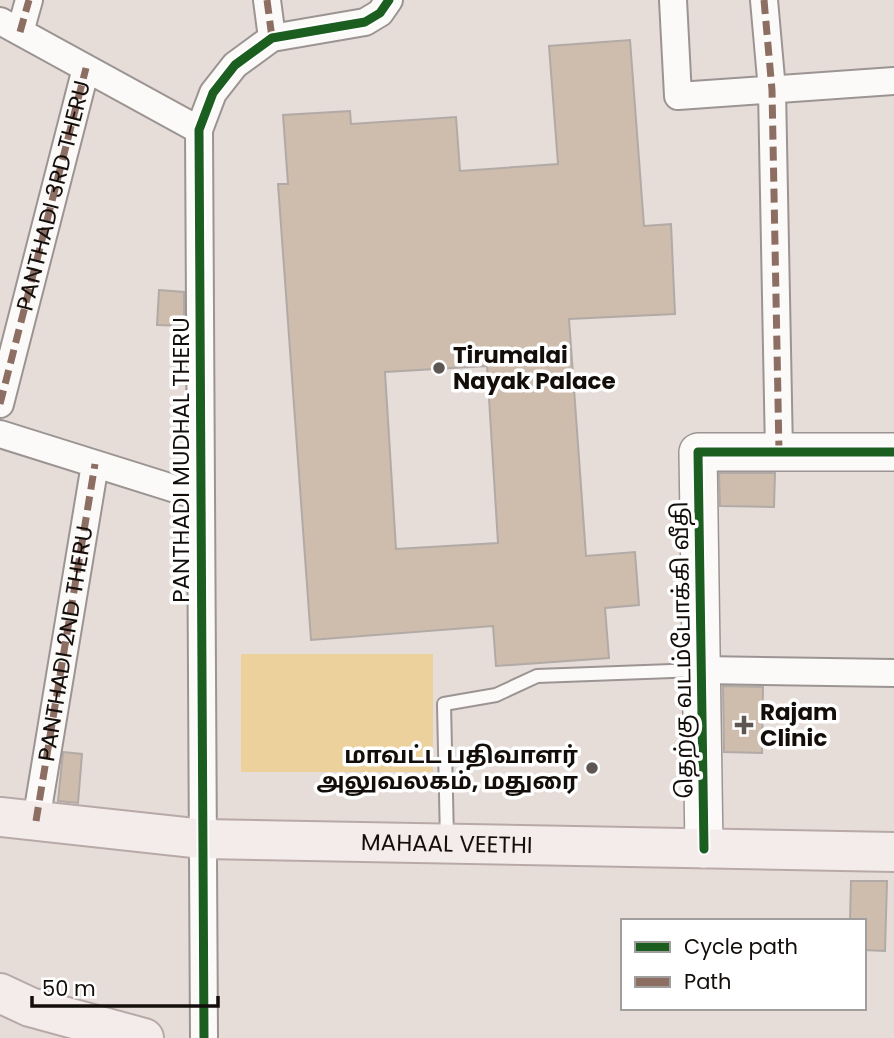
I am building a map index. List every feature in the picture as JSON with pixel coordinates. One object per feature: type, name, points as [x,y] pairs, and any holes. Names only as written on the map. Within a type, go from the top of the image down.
[{"type":"main road","name":"MAHAAL VEETHI","points":[[18,819],[203,839],[894,852]]},
{"type":"main road","points":[[0,993],[30,1007],[144,1038]]},
{"type":"street","points":[[29,0],[10,27],[199,130]]},
{"type":"street","points":[[267,0],[272,38]]},
{"type":"street","name":"PANTHADI MUDHAL THERU","points":[[204,1038],[199,130],[213,93],[234,65],[272,38],[365,22],[380,13],[389,0]]},
{"type":"street","points":[[673,0],[678,96],[894,81]]},
{"type":"street","points":[[764,0],[772,90],[779,452],[894,452]]},
{"type":"street","name":"PANTHADI 3RD THERU","points":[[0,404],[86,68]]},
{"type":"street","points":[[0,434],[201,497]]},
{"type":"street","name":"தெற்கு வடம்போக்கி வீதி","points":[[704,849],[698,452],[779,452]]},
{"type":"street","name":"PANTHADI 2ND THERU","points":[[18,819],[95,464]]},
{"type":"street","points":[[701,670],[894,673]]},
{"type":"lane","points":[[447,844],[444,705],[496,695],[537,676],[701,670]]},
{"type":"shaded area","points":[[241,654],[433,654],[433,772],[241,772]]},
{"type":"building","points":[[630,40],[644,226],[671,224],[675,314],[569,319],[586,556],[635,552],[639,605],[605,608],[609,658],[496,666],[493,626],[311,640],[278,184],[288,184],[283,115],[350,111],[351,124],[456,117],[460,171],[558,164],[549,46]],"holes":[[[487,366],[498,543],[396,549],[385,372]]]},
{"type":"building","points":[[159,290],[184,292],[184,326],[157,325]]},
{"type":"building","points":[[719,473],[775,473],[774,507],[720,506]]},
{"type":"building","points":[[723,686],[763,687],[762,753],[724,752]]},
{"type":"building","points":[[63,752],[82,754],[78,803],[58,801]]},
{"type":"building","points":[[851,881],[887,881],[885,951],[866,950],[866,919],[850,919]]},
{"type":"marked path","points":[[20,32],[29,0]]},
{"type":"marked path","points":[[267,0],[272,38]]},
{"type":"marked path","points":[[764,0],[772,90],[779,452]]},
{"type":"marked path","points":[[0,404],[86,68]]},
{"type":"marked path","points":[[36,821],[95,464]]},
{"type":"cycle path","points":[[204,1038],[199,130],[213,93],[235,65],[272,38],[365,22],[380,13],[389,0]]},
{"type":"cycle path","points":[[704,849],[698,452],[894,452]]},
{"type":"place","name":"Tirumalai Nayak Palace","points":[[439,368]]},
{"type":"place","name":"Rajam Clinic","points":[[744,725]]},
{"type":"place","name":"மாவட்ட பதிவாளர் அலுவலகம், மதுரை","points":[[592,768]]}]
